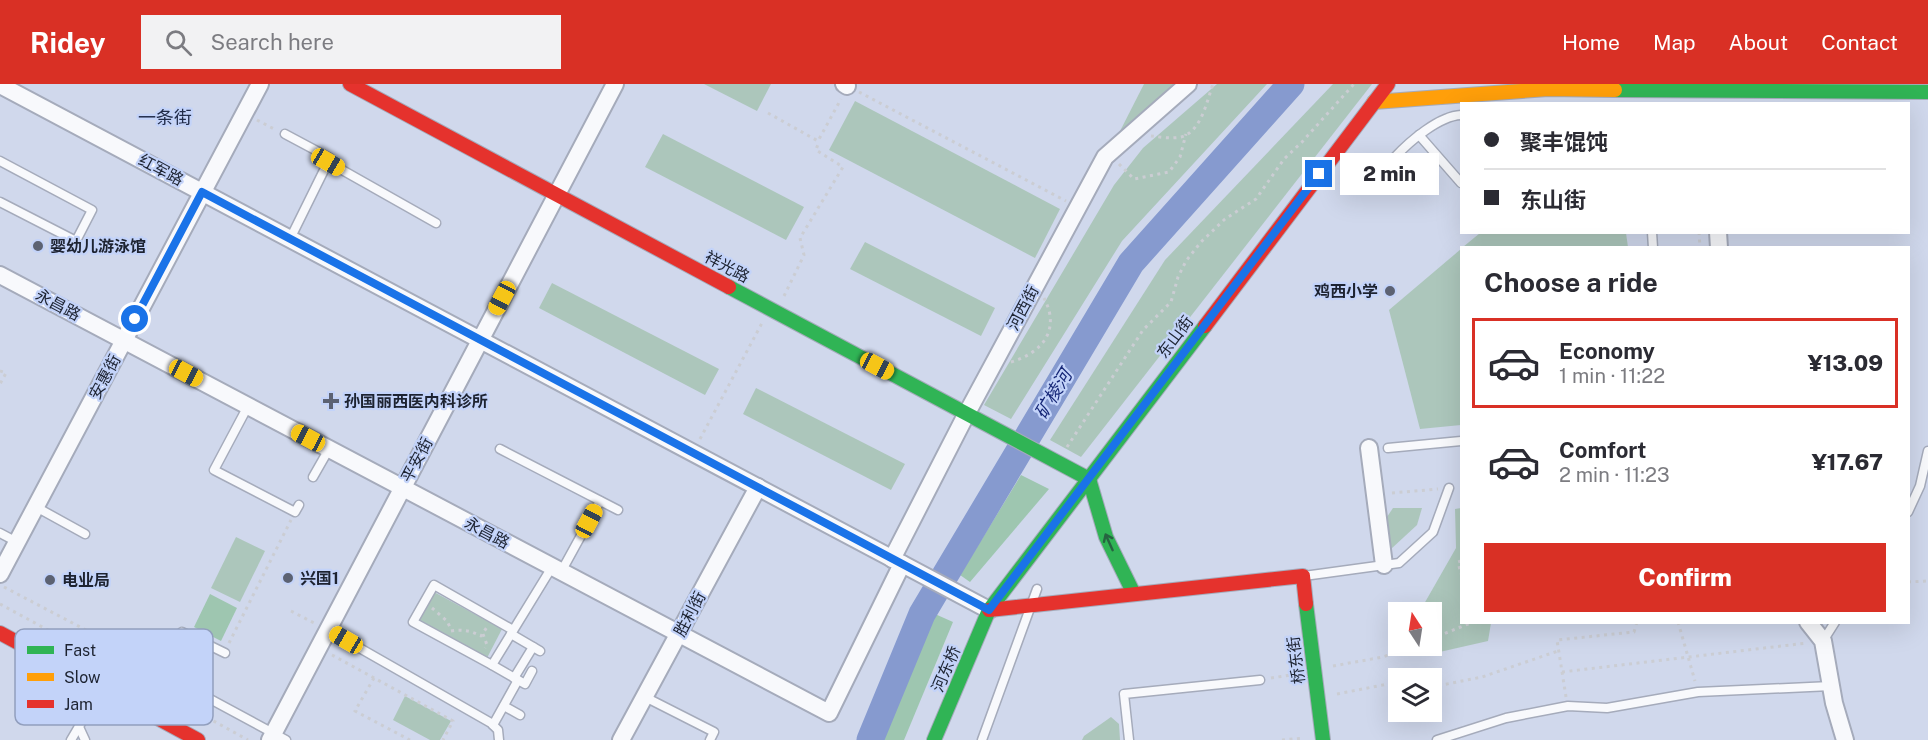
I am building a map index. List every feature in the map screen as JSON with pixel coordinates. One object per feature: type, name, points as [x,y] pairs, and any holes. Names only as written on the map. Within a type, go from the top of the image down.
[{"type":"street","name":"安惠街","points":[[0,574],[260,84]]},
{"type":"street","name":"祥光路","points":[[350,84],[1089,479]]},
{"type":"street","name":"平安街","points":[[276,738],[318,648],[615,84]]},
{"type":"street","name":"河西街","points":[[896,561],[967,413],[1103,161],[1188,84]]},
{"type":"street","name":"东山街","points":[[983,607],[1089,479],[1388,84]]},
{"type":"street","name":"红军路","points":[[0,85],[983,607]]},
{"type":"street","points":[[1374,102],[1548,89],[1705,97],[1928,92]]},
{"type":"street","name":"永昌路","points":[[1,277],[829,713],[896,561]]},
{"type":"street","points":[[1369,448],[1384,565]]},
{"type":"street","points":[[1089,479],[1106,537],[1134,594]]},
{"type":"street","name":"胜利街","points":[[621,740],[758,487]]},
{"type":"street","points":[[983,607],[1031,605],[1302,576]]},
{"type":"street","name":"桥东街","points":[[1302,576],[1323,740]]},
{"type":"street","name":"河东桥","points":[[934,740],[983,607]]},
{"type":"street","points":[[1810,624],[1823,641],[1831,686],[1845,740]]},
{"type":"street","points":[[0,633],[15,641]]},
{"type":"street","points":[[170,725],[198,740]]},
{"type":"lane","points":[[1395,157],[1419,135],[1451,115],[1460,115]]},
{"type":"lane","points":[[285,135],[330,158],[291,239]]},
{"type":"lane","points":[[1419,135],[1460,182]]},
{"type":"lane","points":[[0,162],[92,210],[76,241],[0,202]]},
{"type":"lane","points":[[328,162],[436,223]]},
{"type":"lane","points":[[248,406],[214,470],[297,508]]},
{"type":"lane","points":[[1388,448],[1460,441]]},
{"type":"lane","points":[[313,477],[329,449]]},
{"type":"lane","points":[[500,449],[618,510]]},
{"type":"lane","points":[[1910,508],[1920,486],[1928,451]]},
{"type":"lane","points":[[1302,576],[1399,563],[1433,532],[1449,488]]},
{"type":"lane","points":[[492,665],[600,501]]},
{"type":"lane","points":[[36,507],[85,534]]},
{"type":"lane","points":[[0,533],[17,542]]},
{"type":"lane","points":[[493,725],[516,679],[537,649],[492,618],[434,585],[413,622],[492,665],[516,679],[525,684],[532,671]]},
{"type":"lane","points":[[982,740],[1037,589]]},
{"type":"lane","points":[[1823,641],[1834,624]]},
{"type":"lane","points":[[328,630],[493,725],[498,730],[499,740]]},
{"type":"lane","points":[[213,647],[225,653]]},
{"type":"lane","points":[[1129,740],[1124,694],[1260,680]]},
{"type":"lane","points":[[1437,740],[1506,718],[1568,706],[1607,708],[1698,692],[1831,686]]},
{"type":"lane","points":[[645,697],[714,732],[710,740]]},
{"type":"lane","points":[[213,702],[276,738]]},
{"type":"lane","points":[[504,706],[520,715]]},
{"type":"lane","points":[[71,740],[79,727]]},
{"type":"lane","points":[[79,727],[85,740]]},
{"type":"path","points":[[1131,134],[1171,137],[1186,134],[1199,122],[1213,84]]},
{"type":"path","points":[[1057,462],[1143,330],[1171,302],[1178,277],[1186,261],[1201,242],[1225,219],[1256,199],[1284,159],[1354,84]]},
{"type":"path","points":[[693,453],[786,291],[804,255],[800,238],[843,167],[816,150],[845,85],[1078,207]]},
{"type":"path","points":[[768,112],[819,141]]},
{"type":"path","points":[[244,114],[285,135]]},
{"type":"path","points":[[1103,161],[1118,163],[1134,179],[1169,172],[1180,157],[1186,134]]},
{"type":"path","points":[[992,367],[1023,358],[1040,347],[1048,335],[1051,310],[1037,284]]},
{"type":"path","points":[[0,371],[6,374],[0,384]]},
{"type":"path","points":[[1392,493],[1449,488]]},
{"type":"path","points":[[225,653],[297,508]]},
{"type":"path","points":[[1910,582],[1928,581]]},
{"type":"path","points":[[0,585],[84,629]]},
{"type":"path","points":[[440,588],[429,606],[447,621],[451,631]]},
{"type":"path","points":[[255,593],[261,596]]},
{"type":"path","points":[[0,604],[46,629]]},
{"type":"path","points":[[291,611],[328,630]]},
{"type":"path","points":[[446,640],[451,631],[459,629],[481,636],[492,618]]},
{"type":"path","points":[[1442,635],[1468,624]]},
{"type":"path","points":[[1568,706],[1557,640],[1634,633],[1636,624]]},
{"type":"path","points":[[1679,624],[1698,692]]},
{"type":"path","points":[[1562,672],[1823,641]]},
{"type":"path","points":[[318,648],[453,721],[443,740]]},
{"type":"path","points":[[1442,685],[1482,677],[1558,651]]},
{"type":"path","points":[[1260,680],[1388,655]]},
{"type":"path","points":[[374,678],[355,711],[410,740]]},
{"type":"path","points":[[1317,698],[1388,684]]},
{"type":"path","points":[[213,721],[248,740]]},
{"type":"green space","points":[[704,84],[771,84],[757,111]]},
{"type":"green space","points":[[1144,84],[1180,84],[1117,137]]},
{"type":"green space","points":[[1217,84],[1267,84],[1122,241],[1011,419],[984,405],[1114,185],[1143,148]]},
{"type":"green space","points":[[1333,84],[1372,84],[1081,457],[1050,440],[1165,260]]},
{"type":"green space","points":[[855,101],[1060,209],[1035,258],[829,150]]},
{"type":"green space","points":[[663,134],[804,207],[786,240],[645,167]]},
{"type":"green space","points":[[1479,234],[1626,234],[1628,246],[1464,246]]},
{"type":"green space","points":[[865,242],[995,308],[981,336],[850,269]]},
{"type":"green space","points":[[1460,250],[1460,425],[1420,429],[1389,310]]},
{"type":"green space","points":[[552,283],[719,369],[705,395],[539,308]]},
{"type":"green space","points":[[756,388],[905,464],[891,490],[743,414]]},
{"type":"green space","points":[[1021,475],[1049,489],[970,582],[960,575]]},
{"type":"green space","points":[[1393,508],[1422,508],[1417,525],[1391,549],[1385,520]]},
{"type":"green space","points":[[1460,508],[1460,624],[1491,624],[1488,641],[1442,651],[1442,602],[1425,602],[1456,548],[1455,509]]},
{"type":"green space","points":[[236,537],[265,551],[240,602],[211,588]]},
{"type":"green space","points":[[434,592],[502,629],[487,658],[418,621]]},
{"type":"green space","points":[[210,594],[237,608],[221,641],[213,637],[213,629],[194,627]]},
{"type":"green space","points":[[935,614],[953,622],[904,740],[883,740]]},
{"type":"green space","points":[[405,696],[451,721],[440,740],[430,740],[393,720]]},
{"type":"green space","points":[[1111,717],[1119,724],[1120,740],[1082,740],[1084,736]]},
{"type":"waterway","name":"矿棱河","points":[[870,740],[922,614],[1131,263],[1291,84]]},
{"type":"traffic: fast","points":[[1615,90],[1928,92]]},
{"type":"traffic: fast","points":[[729,287],[1089,479],[1106,537],[1134,594]]},
{"type":"traffic: fast","points":[[934,740],[989,610],[1205,326]]},
{"type":"traffic: fast","points":[[1306,604],[1323,740]]},
{"type":"traffic: slow","points":[[1374,102],[1548,89],[1615,90]]},
{"type":"traffic: jam","points":[[350,84],[729,287]]},
{"type":"traffic: jam","points":[[1205,326],[1388,84]]},
{"type":"traffic: jam","points":[[989,610],[1303,576],[1306,604]]},
{"type":"traffic: jam","points":[[0,633],[15,641]]},
{"type":"traffic: jam","points":[[170,725],[198,740]]},
{"type":"place","name":"婴幼儿游泳馆","points":[[38,246]]},
{"type":"place","name":"鸡西小学","points":[[1390,291]]},
{"type":"place","name":"孙国丽西医内科诊所","points":[[331,401]]},
{"type":"place","name":"兴国1","points":[[288,578]]},
{"type":"place","name":"电业局","points":[[50,580]]},
{"type":"district","name":"一条街","points":[[165,117]]},
{"type":"route","points":[[135,319],[202,192],[989,610],[1319,174]]}]
